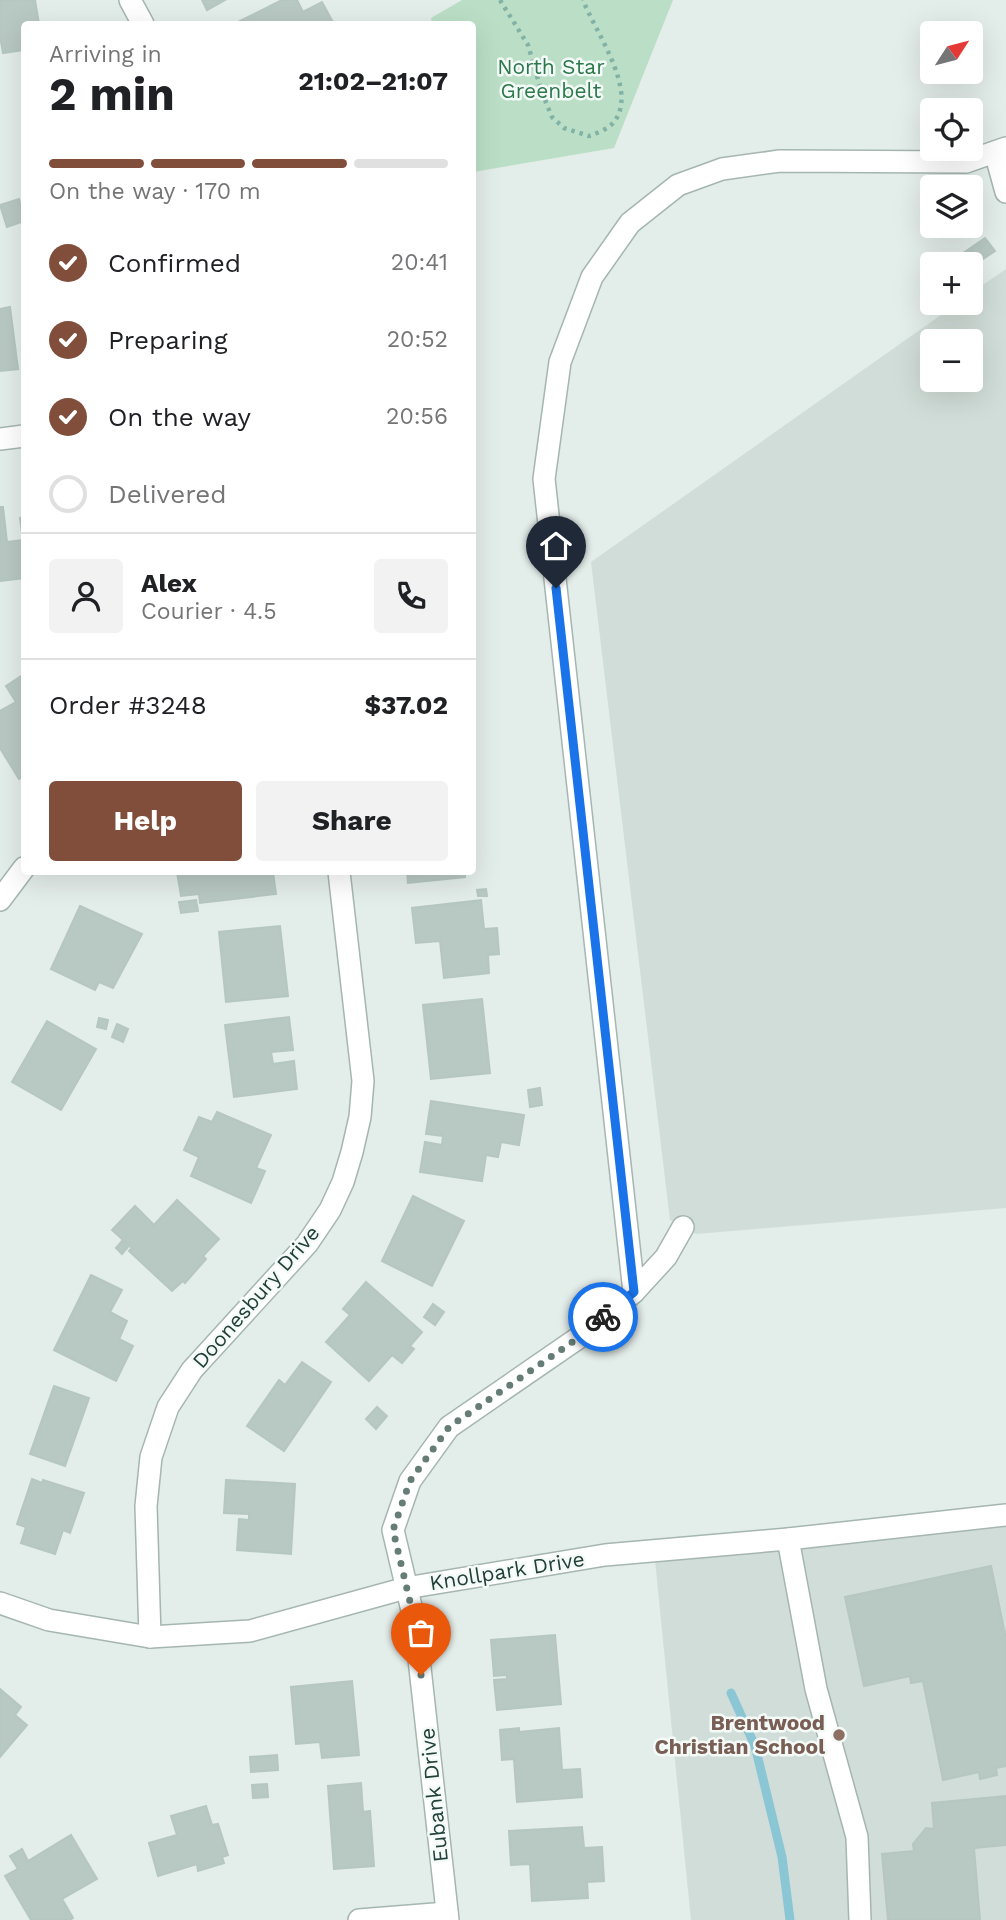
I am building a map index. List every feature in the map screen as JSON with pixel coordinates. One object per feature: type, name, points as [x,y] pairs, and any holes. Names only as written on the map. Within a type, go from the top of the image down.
[{"type":"street","points":[[130,0],[141,21]]},
{"type":"street","points":[[634,1292],[544,480],[560,362],[592,277],[631,223],[678,185],[722,169],[780,161],[966,162],[1001,150],[1006,192]]},
{"type":"street","points":[[0,439],[21,436]]},
{"type":"street","points":[[0,900],[21,872]]},
{"type":"street","name":"Doonesbury Drive","points":[[150,1637],[146,1506],[151,1457],[168,1407],[192,1370],[307,1244],[330,1210],[344,1182],[352,1152],[360,1117],[363,1081],[339,875]]},
{"type":"street","name":"Eubank Drive","points":[[448,1916],[415,1623],[393,1530],[410,1481],[449,1427],[584,1334],[634,1292],[666,1257],[683,1227]]},
{"type":"street","name":"Knollpark Drive","points":[[0,1603],[49,1620],[150,1637],[250,1631],[406,1588],[605,1555],[788,1539],[1006,1515]]},
{"type":"street","points":[[788,1539],[816,1689],[857,1837],[859,1920]]},
{"type":"street","points":[[359,1920],[448,1916]]},
{"type":"path","points":[[500,0],[528,46],[552,117],[565,128],[589,136],[612,125],[621,111],[622,83],[583,0]]},
{"type":"shaded area","points":[[1006,269],[1006,1208],[696,1234],[670,1220],[591,562],[920,330],[920,392],[983,392],[983,329],[921,329],[941,315],[983,315],[983,285]]},
{"type":"shaded area","name":"Brentwood Christian School","points":[[1006,1505],[1006,1920],[691,1920],[654,1550]]},
{"type":"green space","name":"North Star Greenbelt","points":[[462,0],[673,0],[614,148],[476,171],[476,21],[432,21],[431,18]]},
{"type":"building","points":[[0,0],[35,0],[38,21],[21,21],[21,50],[3,53]]},
{"type":"building","points":[[202,0],[225,0],[207,10]]},
{"type":"building","points":[[282,0],[297,0],[303,12],[322,2],[332,21],[240,21]]},
{"type":"building","points":[[19,199],[21,222],[7,227],[0,205]]},
{"type":"building","points":[[985,238],[995,251],[983,259],[983,252],[965,252]]},
{"type":"building","points":[[10,307],[18,369],[0,371],[0,309]]},
{"type":"building","points":[[0,507],[3,507],[7,542],[21,540],[21,578],[0,581]]},
{"type":"building","points":[[21,676],[19,779],[0,748],[0,711],[16,702],[6,686]]},
{"type":"building","points":[[178,875],[273,875],[276,894],[200,903],[199,894],[181,896]]},
{"type":"building","points":[[407,875],[465,875],[465,877],[408,883]]},
{"type":"building","points":[[486,889],[487,896],[478,896],[477,890]]},
{"type":"building","points":[[196,900],[198,911],[181,913],[179,902]]},
{"type":"building","points":[[481,900],[484,929],[497,928],[499,954],[488,955],[489,973],[444,978],[440,941],[416,943],[412,908]]},
{"type":"building","points":[[80,906],[142,934],[113,988],[99,982],[95,990],[51,969]]},
{"type":"building","points":[[280,926],[288,996],[226,1002],[219,932]]},
{"type":"building","points":[[482,999],[490,1073],[431,1079],[423,1005]]},
{"type":"building","points":[[289,1017],[293,1050],[271,1052],[273,1064],[294,1061],[297,1089],[234,1097],[225,1025]]},
{"type":"building","points":[[99,1018],[108,1020],[106,1029],[97,1027]]},
{"type":"building","points":[[47,1021],[96,1049],[61,1110],[12,1082]]},
{"type":"building","points":[[117,1024],[128,1029],[123,1042],[112,1037]]},
{"type":"building","points":[[540,1088],[542,1105],[530,1107],[528,1090]]},
{"type":"building","points":[[431,1101],[524,1115],[519,1145],[501,1142],[498,1157],[486,1155],[482,1181],[420,1172],[425,1142],[442,1145],[443,1136],[426,1134]]},
{"type":"building","points":[[217,1112],[271,1135],[256,1168],[265,1171],[251,1203],[191,1176],[199,1157],[184,1150],[199,1117],[212,1122]]},
{"type":"building","points":[[413,1196],[464,1221],[432,1286],[382,1261]]},
{"type":"building","points":[[177,1200],[219,1239],[203,1256],[206,1259],[185,1283],[183,1281],[172,1291],[129,1251],[132,1248],[112,1230],[135,1206],[154,1225]]},
{"type":"building","points":[[122,1241],[128,1247],[122,1254],[116,1248]]},
{"type":"building","points":[[91,1275],[122,1290],[110,1312],[127,1321],[119,1339],[133,1346],[116,1381],[54,1350]]},
{"type":"building","points":[[366,1282],[422,1332],[410,1346],[414,1349],[402,1363],[392,1355],[369,1381],[326,1342],[350,1315],[343,1309]]},
{"type":"building","points":[[433,1304],[444,1312],[435,1325],[424,1317]]},
{"type":"building","points":[[302,1362],[331,1382],[284,1451],[247,1426],[279,1380],[285,1385]]},
{"type":"building","points":[[54,1386],[89,1398],[65,1466],[30,1454]]},
{"type":"building","points":[[377,1407],[387,1416],[376,1429],[366,1419]]},
{"type":"building","points":[[32,1479],[84,1493],[70,1533],[63,1530],[55,1554],[21,1543],[26,1527],[17,1524]]},
{"type":"building","points":[[226,1480],[295,1484],[291,1554],[237,1550],[239,1519],[249,1520],[249,1514],[224,1513]]},
{"type":"building","points":[[991,1566],[1006,1639],[1006,1766],[996,1768],[997,1775],[980,1779],[979,1772],[943,1780],[923,1681],[911,1683],[910,1676],[864,1686],[845,1597]]},
{"type":"building","points":[[555,1635],[561,1704],[497,1710],[494,1680],[507,1679],[507,1675],[494,1676],[491,1640]]},
{"type":"building","points":[[352,1681],[359,1755],[322,1758],[320,1742],[296,1744],[291,1687]]},
{"type":"building","points":[[0,1689],[21,1707],[15,1715],[27,1725],[0,1757]]},
{"type":"building","points":[[519,1728],[519,1732],[559,1728],[562,1770],[580,1769],[582,1797],[517,1802],[514,1759],[502,1760],[500,1730]]},
{"type":"building","points":[[277,1755],[278,1770],[251,1772],[250,1757]]},
{"type":"building","points":[[361,1783],[363,1812],[370,1811],[374,1866],[334,1869],[328,1786]]},
{"type":"building","points":[[267,1784],[268,1797],[253,1798],[252,1785]]},
{"type":"building","points":[[1006,1796],[1006,1845],[974,1848],[980,1920],[888,1920],[882,1854],[914,1851],[913,1844],[926,1828],[934,1829],[932,1803]]},
{"type":"building","points":[[206,1806],[212,1825],[218,1824],[228,1855],[222,1857],[224,1863],[198,1871],[197,1864],[158,1876],[149,1843],[177,1835],[171,1816]]},
{"type":"building","points":[[582,1827],[584,1848],[602,1847],[604,1881],[587,1882],[588,1898],[532,1901],[530,1864],[511,1865],[509,1831]]},
{"type":"building","points":[[71,1835],[97,1879],[62,1899],[73,1918],[70,1920],[31,1920],[5,1876],[18,1869],[10,1856],[22,1849],[28,1861]]},
{"type":"waterway","points":[[731,1693],[755,1746],[782,1857],[790,1920]]},
{"type":"way so far","points":[[421,1675],[415,1623],[393,1530],[410,1481],[449,1427],[584,1334],[603,1317]]},
{"type":"place","name":"Brentwood Christian School","points":[[839,1735]]},
{"type":"route","points":[[556,588],[634,1292],[603,1317]]}]
